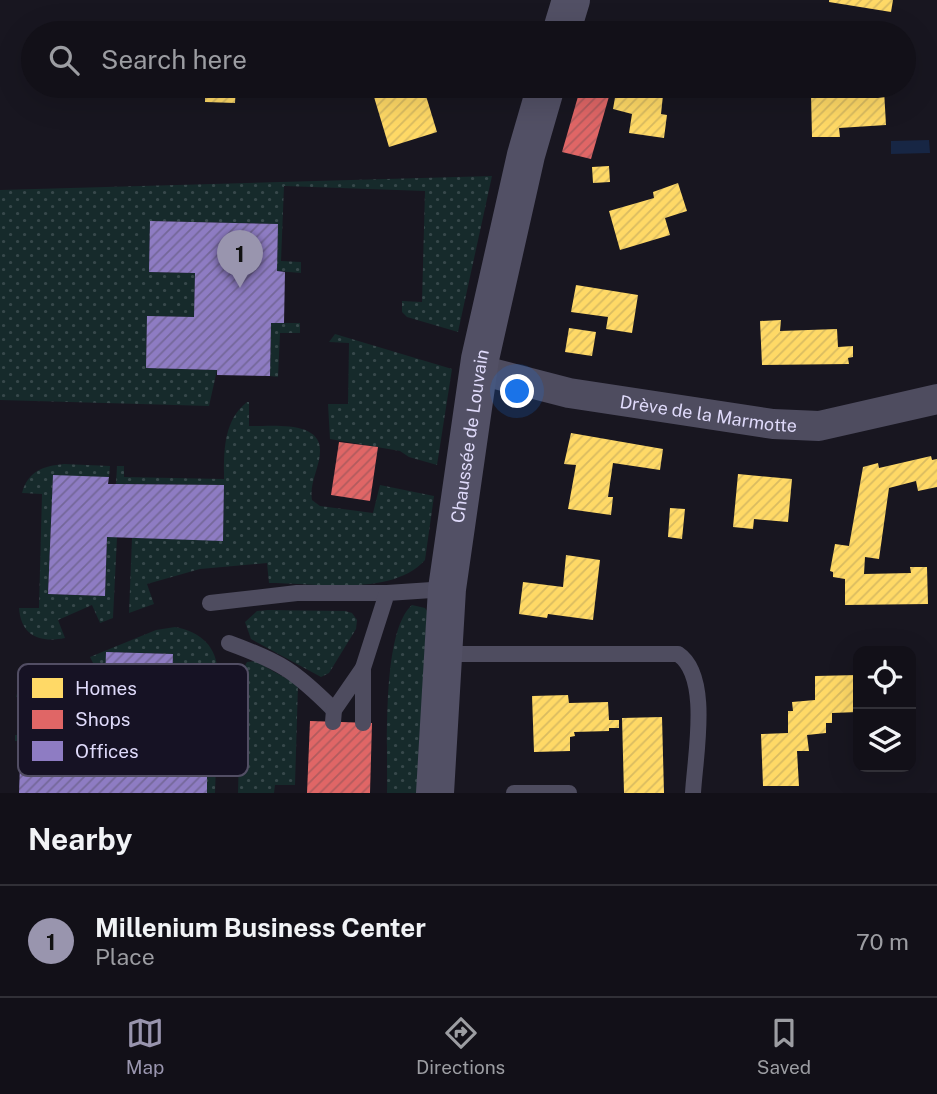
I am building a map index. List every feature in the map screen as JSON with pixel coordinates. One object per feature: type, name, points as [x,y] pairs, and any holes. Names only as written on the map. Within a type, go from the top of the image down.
[{"type":"main road","points":[[565,21],[571,0]]},
{"type":"main road","name":"Chaussée de Louvain","points":[[435,793],[447,589],[480,370],[526,155],[543,98]]},
{"type":"street","name":"Drève de la Marmotte","points":[[480,370],[569,393],[773,424],[820,426],[937,399]]},
{"type":"lane","points":[[209,603],[298,593],[387,593],[447,589]]},
{"type":"lane","points":[[229,643],[274,659],[300,676],[334,716],[363,668],[387,593]]},
{"type":"lane","points":[[442,654],[678,654],[689,661],[697,679],[693,793]]},
{"type":"lane","points":[[363,668],[363,723]]},
{"type":"lane","points":[[514,793],[569,793]]},
{"type":"green space","points":[[492,176],[458,332],[407,317],[402,312],[402,301],[422,302],[425,191],[284,186],[281,261],[301,262],[301,273],[277,271],[278,224],[150,221],[149,272],[195,273],[194,317],[147,316],[146,368],[217,370],[209,406],[0,400],[0,190]]},
{"type":"green space","points":[[271,323],[300,323],[300,333],[280,333],[278,377],[270,376]]},
{"type":"green space","points":[[335,334],[452,369],[437,465],[409,457],[400,451],[330,439],[328,404],[348,404],[349,343],[329,342]]},
{"type":"green space","points":[[247,402],[249,426],[303,429],[318,441],[320,457],[311,494],[312,500],[320,506],[373,513],[380,485],[434,496],[425,560],[411,572],[393,579],[352,585],[269,583],[267,563],[200,569],[147,584],[154,604],[129,613],[132,538],[223,540],[224,485],[116,484],[117,466],[124,466],[124,477],[224,479],[226,438],[233,418]]},
{"type":"green space","points":[[64,464],[110,466],[109,477],[53,476],[48,594],[105,596],[107,537],[117,537],[113,618],[100,623],[92,605],[58,620],[65,638],[48,639],[28,631],[19,608],[39,608],[42,494],[22,493],[28,479],[37,471]]},
{"type":"green space","points":[[412,605],[425,608],[430,615],[421,793],[387,793],[387,722],[391,665],[402,619]]},
{"type":"green space","points":[[257,611],[345,611],[352,613],[357,620],[356,629],[329,673],[321,677],[251,639],[245,622]]},
{"type":"green space","points":[[175,627],[193,633],[211,648],[217,664],[173,664],[173,654],[107,652],[106,664],[94,664],[90,657],[156,630]]},
{"type":"green space","points":[[255,661],[298,685],[295,785],[275,785],[274,793],[238,793],[238,776],[248,776],[247,662]]},
{"type":"green space","points":[[207,776],[216,776],[215,793],[207,793]]},
{"type":"water","points":[[929,140],[930,153],[891,154],[891,141]]},
{"type":"building: Homes","points":[[829,0],[893,0],[891,12]]},
{"type":"building: Homes","points":[[205,98],[235,98],[235,103],[205,102]]},
{"type":"building: Homes","points":[[374,98],[427,98],[437,132],[389,147]]},
{"type":"building: Homes","points":[[615,98],[663,98],[661,114],[667,115],[664,138],[629,133],[632,114],[613,109]]},
{"type":"building: Homes","points":[[811,98],[884,98],[886,125],[839,128],[840,137],[812,137]]},
{"type":"building: Homes","points":[[609,166],[610,182],[593,183],[592,167]]},
{"type":"building: Homes","points":[[678,183],[687,211],[665,218],[670,235],[620,250],[609,211],[654,198],[653,192]]},
{"type":"building: Homes","points":[[576,285],[638,295],[632,333],[606,329],[608,317],[571,312]]},
{"type":"building: Homes","points":[[781,320],[780,331],[837,329],[838,347],[853,346],[853,357],[848,358],[849,364],[762,365],[760,321]]},
{"type":"building: Homes","points":[[569,328],[596,332],[592,356],[565,352]]},
{"type":"building: Homes","points":[[571,433],[663,449],[660,470],[613,463],[608,497],[613,497],[611,515],[568,509],[576,465],[564,464]]},
{"type":"building: Homes","points":[[931,456],[932,460],[937,459],[937,487],[918,491],[916,481],[889,488],[879,559],[865,557],[864,574],[911,573],[910,567],[927,567],[928,604],[845,605],[845,579],[833,577],[833,572],[830,571],[835,544],[849,546],[863,467],[878,463],[879,468]]},
{"type":"building: Homes","points":[[738,474],[792,479],[788,522],[754,519],[753,529],[733,527]]},
{"type":"building: Homes","points":[[670,508],[685,509],[682,539],[668,537]]},
{"type":"building: Homes","points":[[566,555],[600,560],[593,620],[548,614],[547,618],[519,614],[523,582],[563,587]]},
{"type":"building: Homes","points":[[853,675],[853,712],[832,713],[832,723],[826,723],[826,733],[807,735],[809,751],[797,751],[799,786],[763,786],[761,734],[788,733],[788,711],[793,711],[792,702],[815,700],[815,676]]},
{"type":"building: Homes","points":[[568,695],[569,703],[608,702],[609,720],[619,720],[619,728],[609,728],[609,731],[574,732],[575,736],[570,737],[570,751],[534,752],[532,696]]},
{"type":"building: Homes","points":[[662,717],[664,793],[624,793],[622,718]]},
{"type":"building: Shops","points":[[578,98],[609,98],[591,159],[562,152]]},
{"type":"building: Shops","points":[[339,442],[378,447],[370,501],[331,495]]},
{"type":"building: Shops","points":[[310,721],[372,723],[370,793],[307,793]]},
{"type":"building: Offices","points":[[150,221],[278,224],[277,271],[285,272],[284,323],[271,323],[270,376],[217,375],[217,370],[146,368],[147,316],[194,317],[195,273],[149,272]]},
{"type":"building: Offices","points":[[53,475],[109,477],[108,484],[224,485],[223,541],[107,537],[105,596],[48,594]]},
{"type":"building: Offices","points":[[106,652],[173,654],[173,664],[106,664]]},
{"type":"building: Offices","points":[[20,776],[207,776],[207,793],[19,793]]},
{"type":"place","name":"Millenium Business Center","points":[[240,288]]}]
